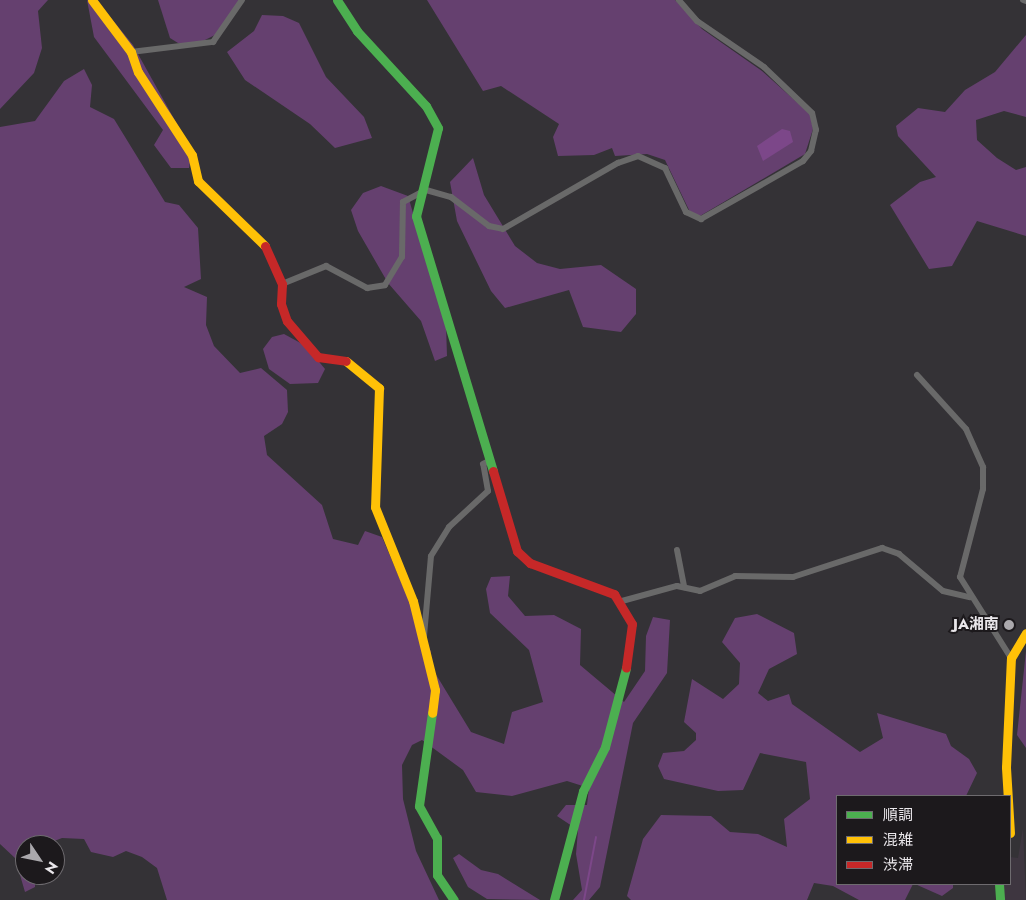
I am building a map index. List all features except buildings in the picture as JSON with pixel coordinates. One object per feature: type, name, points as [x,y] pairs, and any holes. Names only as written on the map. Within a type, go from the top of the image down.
[{"type":"street","points":[[92,0],[131,52],[138,72],[192,154],[198,181],[260,238],[282,284],[281,304],[287,321],[318,357],[348,361],[379,388],[375,508],[413,601],[436,701],[420,806],[437,838],[437,875],[454,900]]},
{"type":"street","points":[[131,52],[213,42],[242,0]]},
{"type":"street","points":[[337,0],[357,31],[432,114],[437,139],[420,192],[416,216],[474,400],[487,462],[520,556],[610,592],[622,601],[632,624],[632,643],[603,756],[585,785],[554,900]]},
{"type":"street","points":[[282,284],[326,266],[367,288],[385,285],[402,257],[402,202],[420,192],[436,190],[489,226],[503,229],[618,163],[638,156],[665,168],[686,212],[701,219],[803,161],[811,151],[816,130],[812,112],[764,67],[697,21],[679,0]]},
{"type":"street","points":[[917,375],[966,429],[983,467],[983,489],[960,577],[970,597],[1011,658]]},
{"type":"street","points":[[422,642],[431,556],[449,527],[488,491],[483,464],[487,462]]},
{"type":"street","points":[[622,601],[684,587],[700,590],[740,575],[793,577],[882,548],[899,554],[943,591],[970,597]]},
{"type":"street","points":[[677,550],[684,587]]},
{"type":"street","points":[[1008,795],[1006,767],[1011,658],[1026,633]]},
{"type":"street","points":[[999,885],[1000,900]]},
{"type":"shaded area","points":[[0,0],[48,0],[38,11],[42,48],[34,73],[0,109]]},
{"type":"shaded area","points":[[87,0],[103,8],[133,45],[192,151],[189,168],[171,168],[154,145],[163,130],[94,37]]},
{"type":"shaded area","points":[[158,0],[241,0],[215,35],[199,43],[178,43],[170,38]]},
{"type":"shaded area","points":[[427,0],[675,0],[702,29],[762,71],[810,114],[813,129],[805,154],[700,216],[690,212],[665,160],[647,154],[615,156],[612,148],[594,155],[558,156],[553,137],[559,124],[501,86],[483,91]]},
{"type":"shaded area","points":[[262,15],[283,16],[299,23],[326,77],[364,117],[372,138],[335,148],[310,124],[245,80],[227,52],[254,31]]},
{"type":"shaded area","points":[[1026,35],[1026,117],[1004,111],[976,120],[977,140],[997,158],[1016,170],[1026,167],[1026,236],[977,221],[952,266],[929,269],[890,205],[920,182],[936,177],[898,136],[896,126],[918,108],[945,112],[965,90],[995,72]]},
{"type":"shaded area","points":[[84,69],[92,85],[90,107],[114,119],[165,202],[179,205],[198,228],[201,279],[184,287],[207,297],[206,325],[214,346],[240,373],[261,368],[287,390],[288,412],[282,424],[264,436],[267,455],[322,505],[333,539],[358,545],[365,531],[382,537],[431,652],[429,663],[471,732],[504,744],[512,712],[543,702],[529,650],[490,613],[486,589],[491,577],[510,576],[508,596],[525,616],[554,615],[581,629],[580,665],[624,702],[645,671],[646,636],[653,617],[670,620],[667,673],[633,723],[600,887],[589,900],[573,900],[582,890],[576,854],[578,830],[557,816],[566,805],[587,805],[589,788],[567,781],[512,796],[476,792],[463,770],[422,740],[412,745],[402,765],[403,799],[416,851],[439,900],[167,900],[157,868],[142,857],[126,851],[113,857],[91,852],[84,839],[65,838],[65,835],[15,835],[15,858],[0,844],[0,127],[35,121],[64,81]]},
{"type":"shaded area","points":[[782,129],[790,131],[793,142],[763,161],[757,146]]},
{"type":"shaded area","points":[[473,158],[484,195],[515,246],[537,263],[560,269],[601,265],[636,289],[636,314],[621,332],[583,327],[569,290],[505,308],[491,291],[457,221],[450,182]]},
{"type":"shaded area","points":[[381,186],[408,196],[446,325],[447,356],[435,361],[421,321],[388,283],[358,231],[351,210],[363,193]]},
{"type":"shaded area","points":[[284,334],[306,346],[325,369],[318,383],[290,384],[269,369],[263,349],[272,337]]},
{"type":"shaded area","points":[[757,614],[794,633],[797,654],[769,669],[758,693],[768,701],[789,694],[792,704],[860,752],[883,738],[877,713],[946,734],[951,746],[969,759],[977,773],[966,795],[836,795],[836,885],[912,885],[905,900],[859,900],[833,886],[814,883],[807,900],[631,900],[627,896],[643,839],[661,815],[711,816],[730,832],[758,834],[787,847],[784,819],[810,799],[806,762],[760,753],[743,790],[718,791],[664,779],[658,766],[663,753],[684,751],[696,740],[696,733],[684,722],[692,679],[723,699],[739,684],[740,663],[722,642],[735,618]]},
{"type":"shaded area","points":[[1026,651],[1026,748],[1017,735]]},
{"type":"shaded area","points":[[1023,828],[1026,900],[1004,900],[1003,885],[1011,885],[1011,857],[1018,858]]},
{"type":"shaded area","points":[[459,854],[481,870],[498,874],[540,900],[487,899],[468,887],[453,858]]},
{"type":"shaded area","points":[[23,885],[35,885],[35,887],[25,892]]},
{"type":"shaded area","points":[[917,885],[953,885],[953,888],[942,896]]},
{"type":"waterway","points":[[584,900],[596,837]]},
{"type":"traffic: fast","points":[[337,0],[357,31],[426,106],[438,128],[416,216],[493,471]]},
{"type":"traffic: fast","points":[[554,900],[583,791],[605,747],[626,668]]},
{"type":"traffic: fast","points":[[432,713],[419,806],[437,838],[437,875],[454,900]]},
{"type":"traffic: fast","points":[[999,885],[1000,900]]},
{"type":"traffic: slow","points":[[92,0],[131,52],[138,72],[192,155],[198,181],[265,246]]},
{"type":"traffic: slow","points":[[346,361],[379,388],[375,507],[413,601],[435,690],[432,713]]},
{"type":"traffic: slow","points":[[1008,795],[1006,767],[1011,658],[1026,633]]},
{"type":"traffic: jam","points":[[265,246],[282,284],[281,304],[287,321],[318,357],[346,361]]},
{"type":"traffic: jam","points":[[493,471],[517,551],[530,563],[614,594],[632,624],[626,668]]},
{"type":"place","name":"JA湘南","points":[[1009,625]]}]
